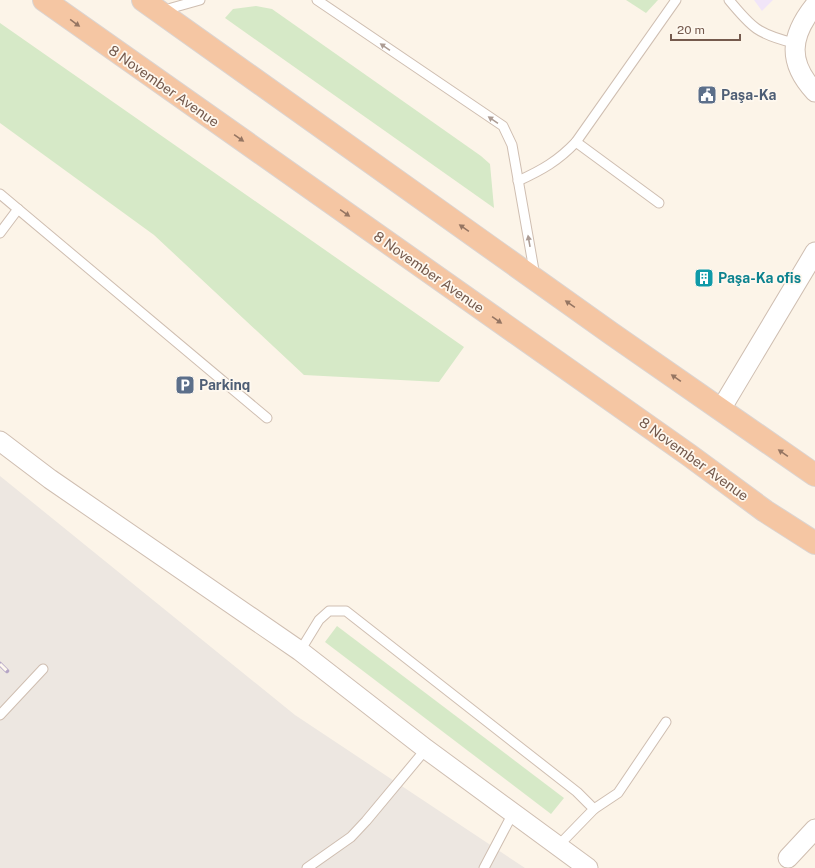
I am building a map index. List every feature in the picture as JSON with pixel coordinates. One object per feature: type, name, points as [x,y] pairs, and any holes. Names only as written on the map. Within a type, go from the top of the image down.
[{"type":"highway","name":"8 November Avenue","points":[[44,0],[689,454],[765,511],[815,543]]},
{"type":"highway","points":[[150,6],[815,475]]},
{"type":"street","points":[[815,5],[804,19],[794,43],[796,66],[815,92]]},
{"type":"street","points":[[721,409],[815,252]]},
{"type":"street","points":[[0,441],[50,480],[300,651],[426,749],[588,868]]},
{"type":"street","points":[[788,858],[815,829]]},
{"type":"lane","points":[[150,6],[200,0]]},
{"type":"lane","points":[[317,0],[503,126],[512,145],[536,279]]},
{"type":"lane","points":[[518,181],[543,169],[562,157],[576,142],[676,0]]},
{"type":"lane","points":[[729,0],[749,24],[768,36],[794,43]]},
{"type":"lane","points":[[576,142],[659,203]]},
{"type":"lane","points":[[0,194],[267,418]]},
{"type":"lane","points":[[0,233],[18,209]]},
{"type":"lane","points":[[300,651],[319,620],[329,611],[346,611],[577,792],[594,809]]},
{"type":"lane","points":[[0,715],[43,669]]},
{"type":"lane","points":[[558,846],[594,809],[618,793],[666,722]]},
{"type":"lane","points":[[307,868],[351,837],[426,749]]},
{"type":"lane","points":[[484,868],[513,813]]},
{"type":"shaded area","points":[[754,0],[773,0],[762,11]]},
{"type":"shaded area","points":[[0,476],[295,715],[525,868],[0,868]]},
{"type":"green space","points":[[626,0],[658,0],[646,13]]},
{"type":"green space","points":[[256,6],[272,9],[481,156],[490,164],[494,208],[225,18],[233,9]]},
{"type":"green space","points":[[0,23],[464,347],[439,382],[304,375],[154,235],[0,123]]},
{"type":"green space","points":[[337,626],[564,798],[551,814],[325,642]]},
{"type":"railway","points":[[0,664],[7,671]]},
{"type":"place","name":"Paşa-Ka","points":[[707,95]]},
{"type":"place","name":"Paşa-Ka ofis","points":[[704,278]]},
{"type":"place","name":"Parkinq","points":[[185,385]]}]
